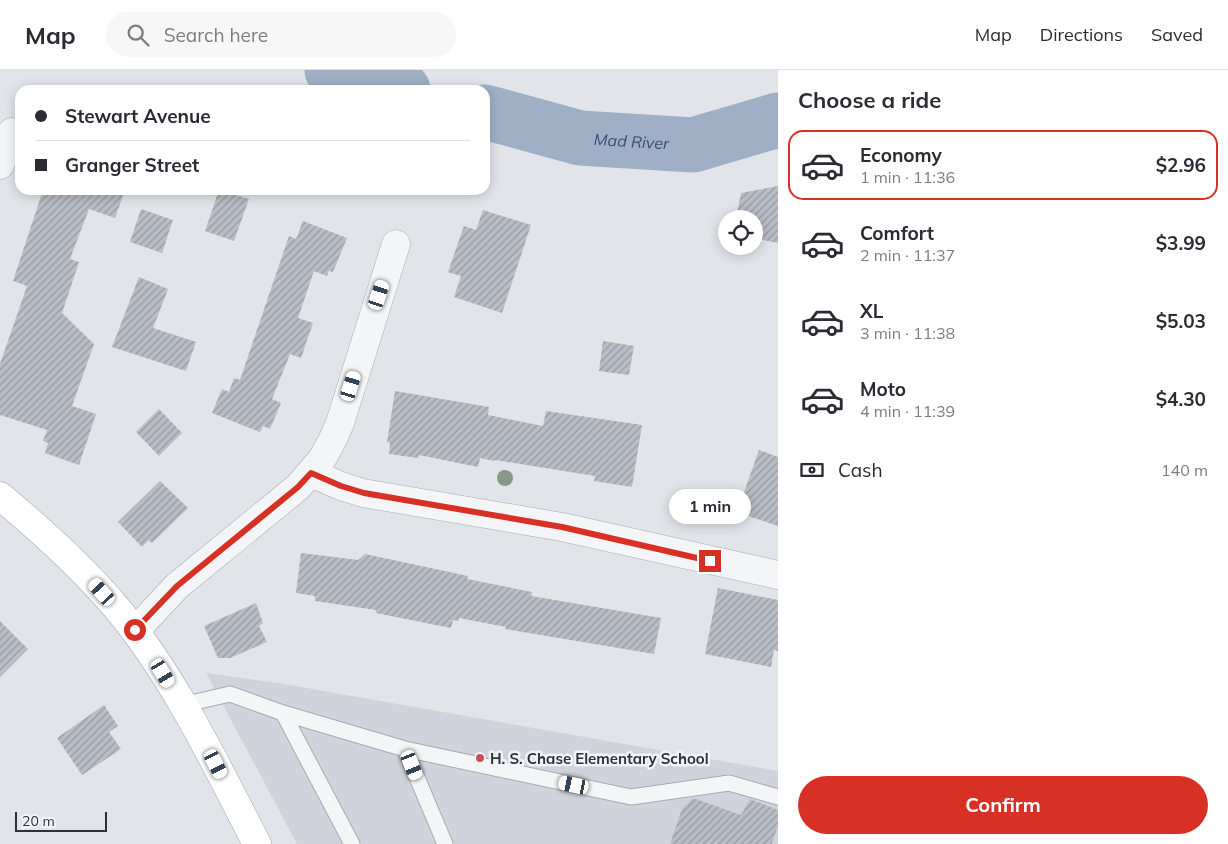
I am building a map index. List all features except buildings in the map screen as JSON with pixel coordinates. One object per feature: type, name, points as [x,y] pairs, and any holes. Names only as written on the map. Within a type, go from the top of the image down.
[{"type":"main road","points":[[0,496],[83,571],[135,630],[182,704],[216,764],[257,844]]},
{"type":"street","points":[[0,166],[12,132]]},
{"type":"street","points":[[135,630],[177,586],[298,487],[322,459],[340,423],[396,244]]},
{"type":"street","points":[[311,473],[341,486],[364,493],[562,527],[778,575]]},
{"type":"lane","points":[[182,704],[230,694],[284,713],[405,749],[631,797],[729,783],[778,797]]},
{"type":"lane","points":[[284,713],[352,844]]},
{"type":"lane","points":[[405,749],[445,844]]},
{"type":"shaded area","name":"H. S. Chase Elementary School","points":[[206,673],[278,683],[778,771],[778,844],[297,844]]},
{"type":"waterway","name":"Mad River","points":[[332,70],[385,85]]},
{"type":"waterway","name":"Mad River","points":[[490,113],[580,138],[693,145],[778,120]]},
{"type":"place","name":"H. S. Chase Elementary School","points":[[480,758]]},
{"type":"route","points":[[135,630],[177,586],[298,487],[311,473],[341,486],[364,493],[562,527],[710,561]]}]
